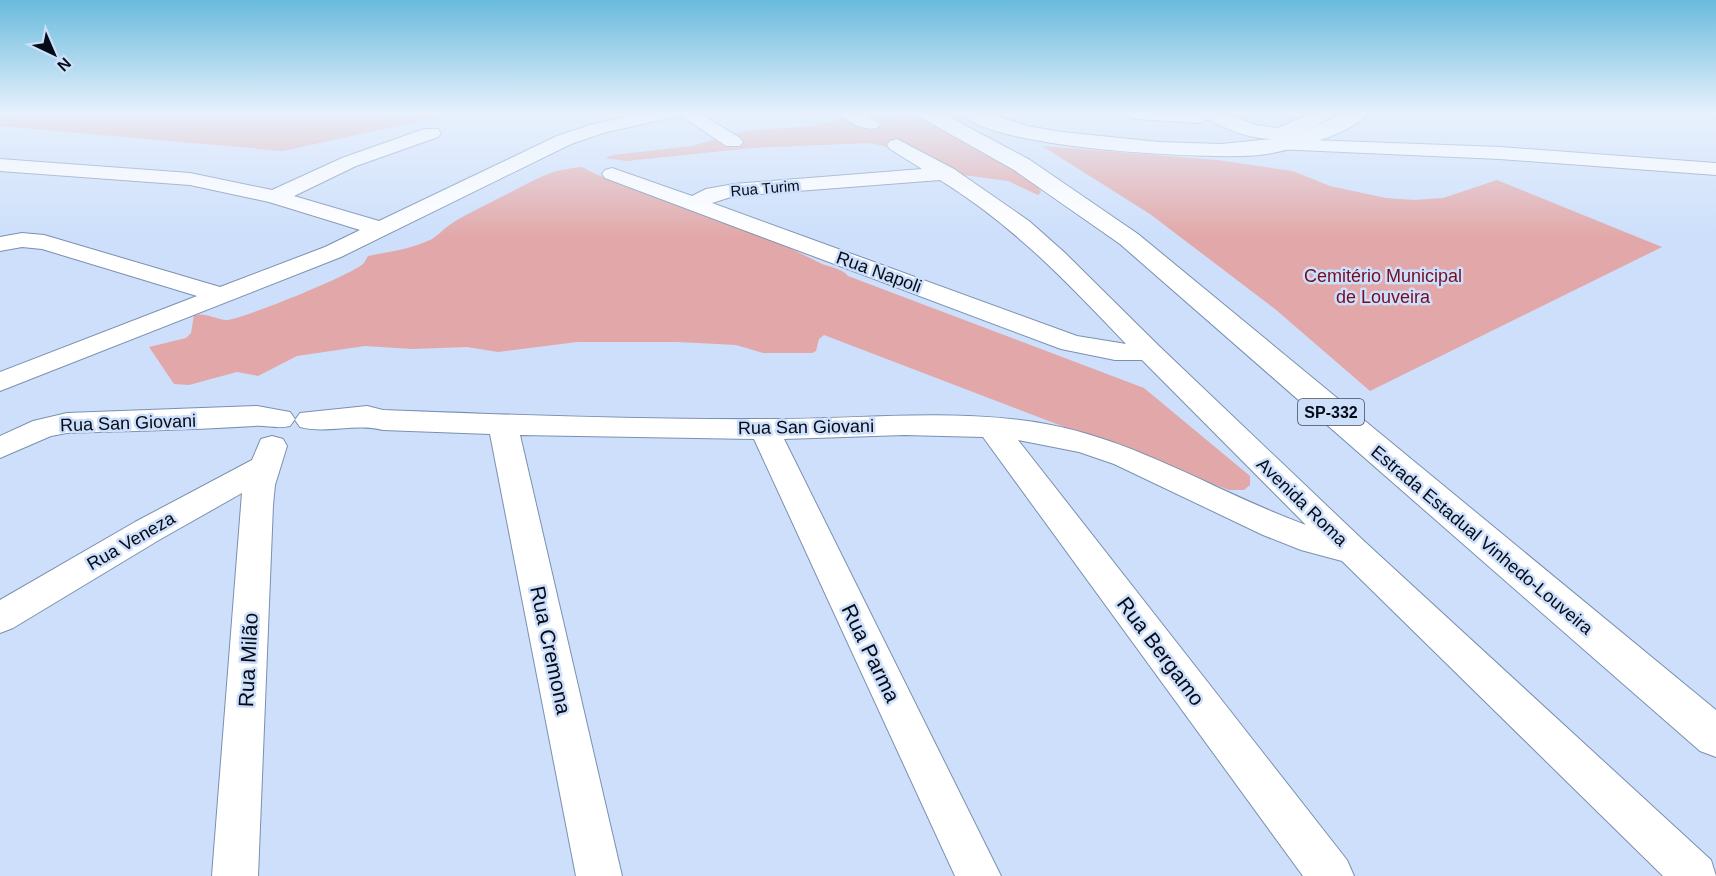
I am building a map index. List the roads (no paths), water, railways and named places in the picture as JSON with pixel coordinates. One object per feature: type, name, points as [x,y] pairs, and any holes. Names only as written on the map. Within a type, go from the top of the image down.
[{"type":"main road","name":"Estrada Estadual Vinhedo-Louveira","points":[[1002,154],[1022,165],[1129,239],[1716,737]]},
{"type":"street","points":[[274,197],[349,162],[372,154]]},
{"type":"street","points":[[7,374],[319,258],[535,154]]},
{"type":"street","name":"Avenida Roma","points":[[913,154],[947,173],[1012,220],[1047,249],[1353,551],[1695,876]]},
{"type":"street","points":[[1502,154],[1716,169]]},
{"type":"street","points":[[0,165],[190,179],[274,197],[379,228]]},
{"type":"street","points":[[0,186],[37,168]]},
{"type":"street","name":"Rua Turim","points":[[693,204],[714,194],[734,190],[947,173]]},
{"type":"street","name":"Rua Napoli","points":[[612,174],[1070,343],[1115,352],[1149,352]]},
{"type":"street","points":[[0,244],[22,240],[44,242],[220,295]]},
{"type":"street","name":"Rua San Giovani","points":[[0,448],[43,428],[67,423],[225,419],[270,441]]},
{"type":"street","name":"Rua San Giovani","points":[[308,427],[383,420],[764,429],[991,426],[1050,434],[1078,441],[1117,455],[1300,537],[1353,551]]},
{"type":"street","name":"Rua Cremona","points":[[503,424],[599,876]]},
{"type":"street","name":"Rua Bergamo","points":[[991,426],[1331,876]]},
{"type":"street","name":"Rua Veneza","points":[[0,618],[147,531],[270,441],[288,445],[308,427]]},
{"type":"street","name":"Rua Parma","points":[[764,429],[978,876]]},
{"type":"street","name":"Rua Milão","points":[[235,876],[257,505],[259,485],[270,441]]},
{"type":"street","name":"Rua San Giovani","points":[[1216,498],[1265,500],[1291,491]]},
{"type":"park label","name":"Cemitério Municipal de Louveira","points":[[1383,286]]}]
